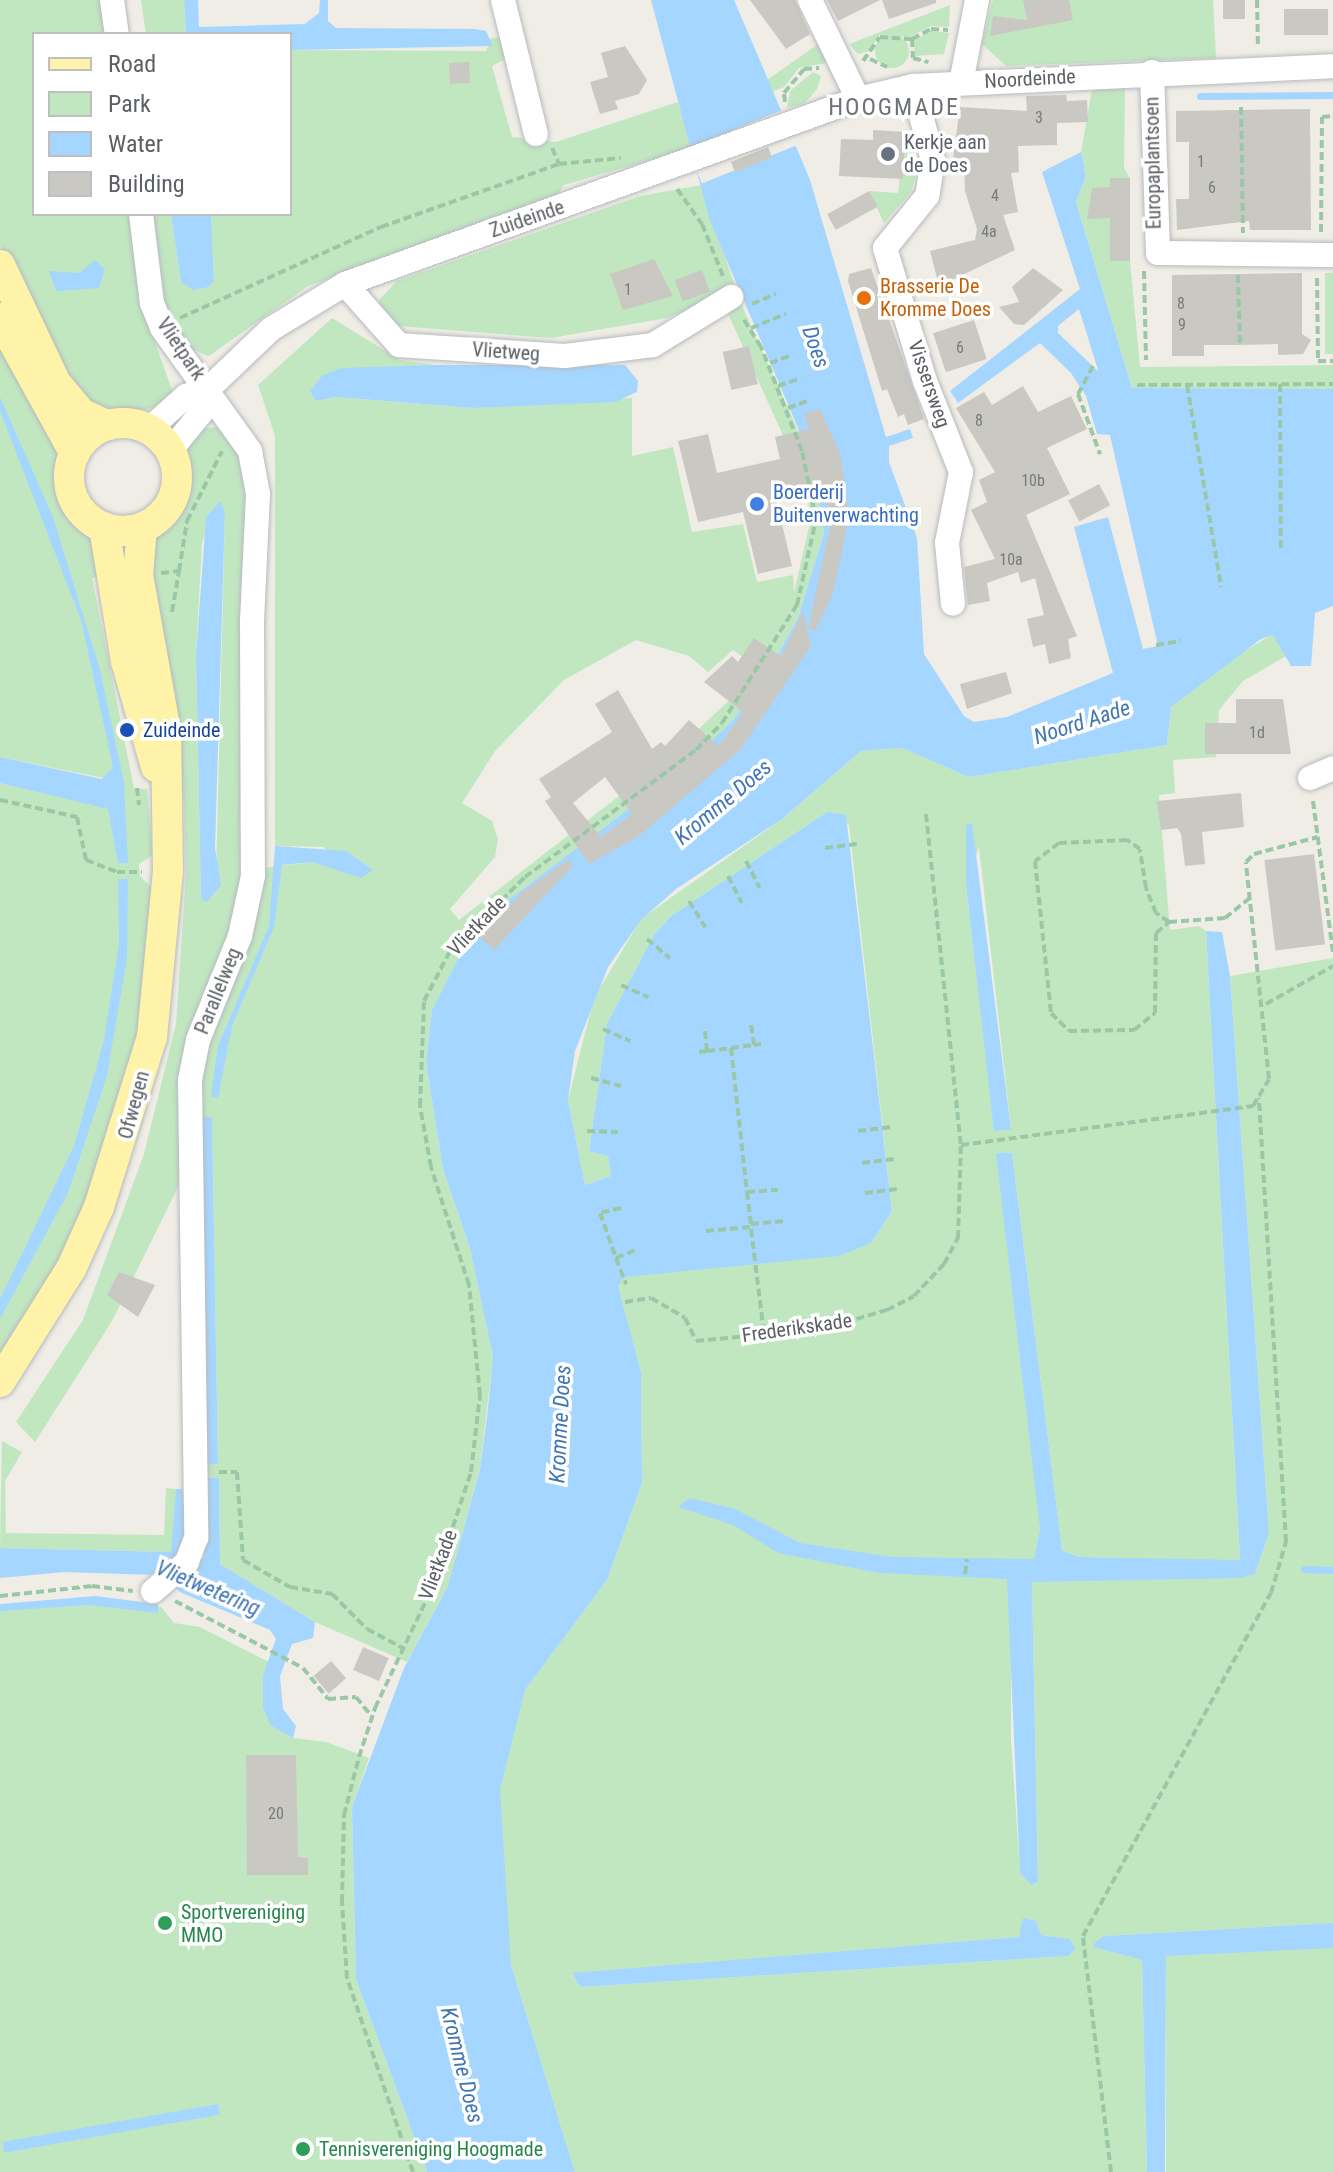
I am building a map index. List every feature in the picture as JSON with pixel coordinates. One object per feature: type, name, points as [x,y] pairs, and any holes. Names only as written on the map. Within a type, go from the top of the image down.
[{"type":"main road","points":[[0,265],[56,383],[81,413],[107,425],[149,429],[170,451],[177,473],[174,496],[142,527],[104,527],[73,497],[75,454],[0,318]]},
{"type":"main road","points":[[75,454],[107,425]]},
{"type":"main road","name":"Ofwegen","points":[[104,527],[126,661],[166,799]]},
{"type":"main road","name":"Ofwegen","points":[[0,1382],[71,1269],[137,1100],[162,963],[166,732],[138,575],[142,527]]},
{"type":"street","points":[[112,0],[117,32]]},
{"type":"street","points":[[503,0],[536,134]]},
{"type":"street","points":[[810,0],[836,67],[858,99]]},
{"type":"street","points":[[961,83],[977,0]]},
{"type":"street","name":"Noordeinde","points":[[680,163],[789,119],[858,99],[906,72],[961,83],[1258,66],[1333,66]]},
{"type":"street","name":"Vissersweg","points":[[906,72],[933,160],[927,196],[885,248],[925,381],[961,472],[947,543],[953,604]]},
{"type":"street","name":"Europaplantsoen","points":[[1152,72],[1158,253],[1324,255]]},
{"type":"street","name":"Zuideinde","points":[[149,429],[186,396],[208,389],[271,329],[345,284],[680,163]]},
{"type":"street","name":"Vlietpark","points":[[141,216],[152,303],[175,348],[208,389]]},
{"type":"street","name":"Vlietweg","points":[[345,284],[399,345],[565,356],[653,345],[740,302]]},
{"type":"street","name":"Zuideinde","points":[[170,451],[201,413],[208,389]]},
{"type":"street","name":"Parallelweg","points":[[157,1588],[187,1562],[196,1538],[190,1080],[198,1040],[240,936],[253,876],[252,621],[258,494],[250,451],[208,389]]},
{"type":"street","points":[[1310,778],[1333,768]]},
{"type":"path","points":[[1257,0],[1258,66]]},
{"type":"path","points":[[870,59],[880,37],[912,39],[931,29],[970,32]]},
{"type":"path","points":[[789,119],[784,93],[804,69],[836,67],[870,59],[906,72],[913,58]]},
{"type":"path","points":[[1240,345],[1241,107]]},
{"type":"path","points":[[1333,116],[1322,117],[1324,255],[1318,361],[1333,361]]},
{"type":"path","points":[[536,134],[549,141],[559,164],[629,157]]},
{"type":"path","name":"Vlietkade","points":[[413,2172],[347,1978],[344,1815],[372,1715],[434,1584],[471,1472],[480,1395],[469,1285],[431,1167],[420,1106],[424,1001],[450,951],[514,887],[696,750],[722,723],[781,635],[807,574],[816,519],[802,451],[761,347],[702,224],[680,198],[680,163]]},
{"type":"path","name":"Europaplantsoen","points":[[1146,360],[1144,269],[1158,253]]},
{"type":"path","points":[[740,302],[776,294]]},
{"type":"path","points":[[751,328],[786,314]]},
{"type":"path","points":[[770,363],[792,355]]},
{"type":"path","points":[[1093,366],[1078,394],[1100,454]]},
{"type":"path","points":[[778,386],[801,378]]},
{"type":"path","points":[[1280,384],[1281,549]]},
{"type":"path","points":[[1137,385],[1333,384]]},
{"type":"path","points":[[1187,385],[1221,587]]},
{"type":"path","points":[[788,408],[810,400]]},
{"type":"path","points":[[169,619],[179,571]]},
{"type":"path","points":[[1156,645],[1181,641]]},
{"type":"path","points":[[1310,778],[1333,953]]},
{"type":"path","points":[[0,800],[77,817],[86,860],[117,872],[149,872]]},
{"type":"path","name":"Frederikskade","points":[[625,1302],[651,1298],[685,1318],[696,1341],[764,1334],[854,1321],[914,1296],[944,1264],[958,1238],[961,1145],[926,814]]},
{"type":"path","points":[[961,1145],[1244,1110],[1259,1098],[1269,1079],[1266,1004],[1246,862],[1254,854],[1318,837]]},
{"type":"path","points":[[1169,922],[1156,913],[1146,888],[1140,849],[1127,840],[1059,843],[1035,861],[1051,1013],[1069,1031],[1134,1030],[1155,1013],[1156,933],[1169,922],[1225,918],[1251,897]]},
{"type":"path","points":[[825,848],[857,844]]},
{"type":"path","points":[[746,861],[760,888]]},
{"type":"path","points":[[728,876],[742,903]]},
{"type":"path","points":[[689,901],[705,927]]},
{"type":"path","points":[[647,939],[670,958]]},
{"type":"path","points":[[1266,1004],[1333,966]]},
{"type":"path","points":[[621,985],[648,997]]},
{"type":"path","points":[[699,1052],[758,1044],[751,1025]]},
{"type":"path","points":[[603,1029],[630,1041]]},
{"type":"path","points":[[705,1031],[707,1051]]},
{"type":"path","points":[[731,1048],[764,1334]]},
{"type":"path","points":[[591,1078],[621,1086]]},
{"type":"path","points":[[1111,2172],[1083,1936],[1271,1593],[1286,1542],[1259,1098]]},
{"type":"path","points":[[858,1131],[891,1127]]},
{"type":"path","points":[[587,1131],[618,1132]]},
{"type":"path","points":[[862,1163],[894,1159]]},
{"type":"path","points":[[865,1193],[897,1189]]},
{"type":"path","points":[[747,1192],[778,1190]]},
{"type":"path","points":[[621,1208],[600,1213],[626,1284]]},
{"type":"path","points":[[706,1231],[783,1221]]},
{"type":"path","points":[[616,1258],[636,1250]]},
{"type":"path","points":[[197,1479],[237,1472],[243,1560],[290,1587],[332,1594],[367,1629],[402,1648]]},
{"type":"path","points":[[965,1574],[967,1559]]},
{"type":"path","points":[[0,1596],[92,1586],[157,1588],[226,1630],[290,1660],[328,1699],[356,1697],[372,1715]]},
{"type":"green space","points":[[0,0],[105,0],[110,32],[32,32],[32,216],[132,216],[151,331],[173,393],[159,407],[105,415],[57,368],[0,245]]},
{"type":"green space","points":[[141,0],[184,0],[186,32],[146,32]]},
{"type":"green space","points":[[993,0],[1213,0],[1216,58],[1006,66],[982,44]]},
{"type":"green space","points":[[950,5],[949,27],[931,26],[910,37],[879,35],[869,51],[858,54],[849,44]]},
{"type":"green space","points":[[931,31],[949,33],[944,54],[915,56],[914,40]]},
{"type":"green space","points":[[892,34],[904,39],[909,51],[904,63],[892,68],[880,63],[875,51],[880,39]]},
{"type":"green space","points":[[506,37],[511,56],[492,66],[512,137],[556,142],[678,102],[692,148],[564,185],[553,201],[308,286],[209,356],[188,348],[164,301],[153,216],[171,216],[181,282],[214,281],[211,216],[292,216],[292,50],[486,51],[491,38]]},
{"type":"green space","points":[[821,42],[826,63],[799,68],[784,87],[772,92],[767,80]]},
{"type":"green space","points":[[813,72],[821,76],[817,89],[805,103],[787,108],[790,91]]},
{"type":"green space","points":[[1093,84],[1125,84],[1124,168],[1130,178],[1110,178],[1110,260],[1130,261],[1140,367],[1333,365],[1333,389],[1132,388],[1076,202],[1086,176],[1081,152]]},
{"type":"green space","points":[[905,131],[914,131],[916,174],[911,192],[884,223],[869,191],[898,193]]},
{"type":"green space","points":[[701,185],[741,304],[815,468],[824,533],[798,618],[762,683],[731,722],[685,766],[494,911],[466,943],[432,1010],[426,1062],[443,1169],[470,1248],[493,1357],[480,1468],[448,1586],[407,1662],[315,1622],[220,1564],[219,1478],[206,1478],[207,1464],[218,1463],[212,1117],[200,1131],[197,1081],[262,868],[312,862],[355,874],[323,847],[275,846],[275,436],[258,385],[332,318],[400,360],[436,365],[398,369],[316,401],[336,397],[473,408],[632,398],[632,456],[673,447],[692,532],[743,524],[757,582],[793,575],[794,592],[811,519],[805,484],[720,296],[667,318],[551,338],[398,326],[383,316],[379,300],[397,281],[640,196]],"holes":[[[636,640],[689,656],[708,672],[733,650],[754,666],[739,691],[668,758],[459,920],[450,909],[495,857],[498,839],[492,821],[462,803],[495,751],[564,680]]]},
{"type":"green space","points":[[1325,273],[1333,273],[1333,354],[1325,354]]},
{"type":"green space","points":[[0,333],[59,448],[57,486],[67,512],[93,538],[106,574],[92,578],[134,788],[147,789],[153,855],[139,864],[140,876],[154,890],[141,1031],[120,1121],[64,1262],[0,1362],[0,783],[125,812],[123,782],[0,757]]},
{"type":"green space","points":[[200,429],[225,429],[251,480],[245,856],[183,1177],[112,1321],[35,1442],[16,1422],[83,1320],[144,1154],[176,1024],[186,874],[184,800],[171,692],[145,567],[152,534],[181,500],[187,446]],"holes":[[[219,501],[225,511],[216,878],[201,899],[196,655],[202,542]]]},
{"type":"green space","points":[[1273,634],[1286,656],[1243,681],[1219,710],[1216,757],[1173,760],[1175,793],[1159,795],[1170,930],[1199,926],[1206,931],[1240,1561],[1078,1557],[1062,1550],[1012,1153],[1040,1529],[1034,1559],[1255,1574],[1269,1533],[1230,976],[1333,958],[1333,1923],[1104,1936],[1095,1942],[1094,1947],[1142,1960],[1147,2172],[575,2172],[511,1965],[500,1851],[500,1789],[525,1690],[607,1580],[642,1483],[641,1372],[618,1286],[624,1277],[871,1243],[892,1211],[849,825],[827,812],[671,916],[653,936],[607,1024],[589,1151],[608,1156],[611,1176],[585,1185],[568,1100],[594,998],[641,919],[782,819],[861,751],[902,748],[969,777],[1167,745],[1171,707],[1220,666]],"holes":[[[979,847],[1011,1128],[995,1131],[966,884]],[[1032,1583],[1038,1881],[1031,1885],[1020,1873],[1011,1739],[1011,1587]],[[1024,1918],[1041,1935],[1069,1939],[1068,1956],[580,1987],[572,1974],[1019,1937]]]},
{"type":"green space","points":[[2,1441],[22,1452],[5,1481],[6,1533],[164,1535],[166,1488],[176,1489],[175,1547],[171,1552],[0,1548]]},
{"type":"green space","name":"Sportvereniging MMO","points":[[107,1600],[161,1607],[174,1623],[200,1627],[269,1662],[263,1675],[271,1726],[293,1738],[326,1742],[369,1758],[352,1807],[356,1979],[427,2172],[0,2172],[0,1605]]},
{"type":"green space","points":[[1166,1948],[1333,1948],[1333,2172],[1166,2172]]},
{"type":"water","points":[[184,0],[198,0],[199,27],[305,24],[319,13],[320,0],[328,0],[328,21],[336,28],[475,29],[486,31],[493,46],[292,50],[292,32],[186,32]]},
{"type":"water","points":[[651,0],[734,0],[810,180],[886,437],[910,429],[913,438],[889,446],[889,462],[917,538],[924,654],[964,716],[974,722],[1007,717],[1113,673],[1074,527],[1108,517],[1143,649],[1158,646],[1110,435],[1097,434],[1086,396],[1071,373],[1040,343],[958,403],[950,391],[1080,289],[1042,172],[1081,152],[1086,176],[1076,202],[1132,388],[1333,389],[1333,606],[1315,613],[1311,666],[1291,666],[1273,635],[1261,639],[1171,707],[1167,745],[969,777],[902,748],[861,751],[782,819],[676,889],[641,920],[608,967],[575,1051],[568,1100],[585,1185],[611,1176],[608,1156],[589,1151],[607,1024],[653,936],[671,916],[827,812],[846,815],[892,1211],[871,1243],[839,1256],[625,1277],[618,1286],[641,1372],[642,1483],[607,1580],[525,1690],[500,1789],[511,1965],[575,2172],[427,2172],[356,1979],[352,1807],[404,1668],[448,1586],[480,1469],[487,1417],[493,1357],[470,1248],[443,1169],[426,1062],[432,1010],[466,943],[494,911],[685,766],[731,722],[762,683],[798,618],[824,533],[815,468],[710,221]],"holes":[[[1079,309],[1098,371],[1058,333],[1058,326]]]},
{"type":"water","points":[[171,216],[211,216],[214,281],[208,287],[193,290],[181,282]]},
{"type":"water","points":[[95,260],[105,269],[99,288],[56,291],[49,271],[79,273]]},
{"type":"water","points":[[625,365],[638,381],[637,392],[615,402],[473,408],[336,397],[316,401],[310,391],[322,376],[341,368]]},
{"type":"water","points":[[0,397],[53,517],[100,670],[124,782],[128,863],[118,863],[108,809],[0,783],[0,757],[102,779],[113,767],[81,620],[0,411]]},
{"type":"water","points":[[220,501],[225,511],[215,848],[221,885],[207,902],[201,899],[196,655],[206,517]]},
{"type":"water","points":[[972,823],[1011,1129],[994,1131],[966,884],[966,825]]},
{"type":"water","points":[[275,846],[346,851],[373,870],[361,878],[312,862],[282,865],[274,927],[232,1026],[218,1098],[211,1096],[218,1046],[269,926]]},
{"type":"water","points":[[118,879],[128,879],[127,958],[107,1076],[68,1193],[0,1319],[0,1299],[74,1146],[104,1040],[119,943]]},
{"type":"water","points":[[1206,931],[1222,932],[1230,976],[1269,1533],[1255,1574],[1240,1578],[1032,1582],[1038,1882],[1031,1885],[1020,1873],[1007,1579],[880,1573],[778,1553],[733,1525],[678,1507],[690,1498],[735,1509],[800,1543],[892,1557],[1034,1559],[1040,1529],[996,1153],[1012,1153],[1062,1550],[1078,1557],[1240,1560]]},
{"type":"water","points":[[194,1117],[212,1117],[218,1464],[200,1464]]},
{"type":"water","name":"Vlietwetering","points":[[206,1478],[219,1478],[220,1564],[315,1622],[313,1638],[292,1644],[280,1676],[283,1709],[296,1726],[293,1738],[271,1726],[263,1708],[263,1675],[276,1639],[270,1630],[182,1593],[156,1575],[64,1572],[0,1578],[0,1548],[171,1552],[176,1489],[182,1489],[189,1570],[204,1557]]},
{"type":"water","points":[[95,1596],[158,1604],[158,1613],[87,1605],[0,1611],[0,1604]]},
{"type":"water","points":[[1023,1918],[1036,1921],[1041,1935],[1069,1939],[1076,1948],[1068,1956],[580,1987],[572,1973],[1019,1937]]},
{"type":"water","points":[[1333,1923],[1333,1948],[1166,1956],[1165,2172],[1147,2172],[1142,1960],[1093,1947],[1095,1942],[1104,1936]]},
{"type":"water","points":[[218,2104],[220,2115],[4,2153],[2,2142]]},
{"type":"pier","points":[[785,109],[799,144],[702,184],[688,148]]},
{"type":"building","points":[[750,0],[795,0],[810,34],[786,49]]},
{"type":"building","points":[[827,0],[880,0],[838,21]]},
{"type":"building","points":[[882,0],[936,0],[936,3],[889,19]]},
{"type":"building","points":[[1023,0],[1069,0],[1073,20],[990,36],[993,16],[1027,20]]},
{"type":"building","points":[[1223,0],[1245,0],[1245,19],[1223,19]]},
{"type":"building","points":[[1284,9],[1328,9],[1328,35],[1284,35]]},
{"type":"building","points":[[625,46],[647,80],[639,94],[615,101],[618,109],[600,114],[590,82],[608,77],[601,53]]},
{"type":"building","points":[[469,62],[470,83],[450,84],[449,63]]},
{"type":"building","points":[[1066,95],[1067,101],[1087,100],[1088,122],[1057,123],[1057,145],[1018,146],[1019,172],[1011,173],[1018,212],[1003,215],[1015,250],[939,286],[930,251],[975,240],[977,229],[965,191],[964,159],[953,158],[960,107],[1027,111],[1026,96]]},
{"type":"building","points":[[1310,109],[1311,230],[1250,230],[1249,221],[1177,230],[1176,199],[1189,199],[1189,142],[1176,142],[1176,111]]},
{"type":"building","points":[[873,130],[905,132],[903,179],[839,176],[841,139],[873,140]]},
{"type":"building","points":[[768,147],[772,157],[735,172],[731,162]]},
{"type":"building","points":[[1110,178],[1130,178],[1130,261],[1110,261],[1110,218],[1087,219],[1092,188],[1110,187]]},
{"type":"building","points":[[869,191],[878,207],[836,230],[827,214]]},
{"type":"building","points":[[654,259],[673,296],[623,310],[610,274]]},
{"type":"building","points":[[871,268],[924,419],[908,425],[904,414],[898,417],[887,389],[882,391],[848,281],[849,274]]},
{"type":"building","points":[[1033,268],[1063,290],[1024,325],[1014,324],[999,307],[1019,302],[1012,287]]},
{"type":"building","points":[[702,270],[710,292],[683,302],[675,280]]},
{"type":"building","points":[[1302,273],[1302,334],[1311,340],[1303,354],[1278,355],[1278,344],[1204,345],[1204,356],[1172,356],[1172,275]]},
{"type":"building","points":[[974,320],[987,359],[946,372],[933,333]]},
{"type":"building","points":[[749,346],[758,384],[731,390],[723,352]]},
{"type":"building","points":[[1023,386],[1038,412],[1071,396],[1087,429],[1047,448],[1070,494],[1026,515],[1077,636],[1068,639],[1071,658],[1049,664],[1045,644],[1033,647],[1027,619],[1044,615],[1035,578],[1021,583],[1018,572],[987,583],[990,601],[968,605],[964,567],[995,559],[971,510],[987,502],[979,480],[995,472],[956,408],[984,392],[992,405]]},
{"type":"building","points":[[820,409],[841,456],[849,518],[833,593],[815,631],[808,628],[830,527],[825,488],[776,499],[792,566],[758,574],[743,512],[698,522],[678,441],[708,434],[717,473],[780,459],[775,437],[809,429],[804,414]]},
{"type":"building","points":[[1099,484],[1110,505],[1079,522],[1068,500]]},
{"type":"building","points":[[803,611],[811,646],[740,750],[639,836],[589,864],[545,801],[551,797],[539,779],[612,732],[595,704],[618,690],[652,749],[661,742],[665,746],[689,720],[719,746],[743,712],[704,682],[732,656],[738,662],[754,638],[781,656]],"holes":[[[605,777],[632,814],[601,837],[573,803]]]},
{"type":"building","points":[[1006,672],[1012,693],[967,709],[960,684]]},
{"type":"building","points":[[1236,699],[1283,699],[1291,754],[1205,754],[1205,723],[1236,723]]},
{"type":"building","points":[[1241,793],[1244,827],[1202,832],[1205,864],[1185,866],[1181,834],[1177,828],[1161,830],[1157,801]]},
{"type":"building","points":[[1314,854],[1325,944],[1275,950],[1264,860]]},
{"type":"building","points":[[568,860],[573,866],[494,950],[479,937],[522,892]]},
{"type":"building","points":[[119,1272],[155,1285],[138,1317],[107,1295]]},
{"type":"building","points":[[363,1647],[389,1658],[379,1681],[353,1670]]},
{"type":"building","points":[[331,1661],[346,1678],[329,1693],[314,1676]]},
{"type":"building","points":[[246,1755],[296,1755],[298,1857],[308,1858],[308,1875],[247,1875]]},
{"type":"waterway","points":[[1200,96],[1333,95]]},
{"type":"waterway","points":[[1304,1569],[1333,1570]]},
{"type":"place","name":"Kerkje aan de Does","points":[[888,154]]},
{"type":"place","name":"Brasserie De Kromme Does","points":[[864,298]]},
{"type":"place","name":"Boerderij Buitenverwachting","points":[[757,504]]},
{"type":"place","name":"Zuideinde","points":[[127,730]]},
{"type":"place","name":"Sportvereniging MMO","points":[[165,1923]]},
{"type":"place","name":"Tennisvereniging Hoogmade","points":[[303,2149]]},
{"type":"district","name":"HOOGMADE","points":[[894,108]]},
{"type":"water label","name":"Does","points":[[816,347]]},
{"type":"water label","name":"Noord Aade","points":[[1082,722]]},
{"type":"water label","name":"Kromme Does","points":[[723,802]]},
{"type":"water label","name":"Kromme Does","points":[[560,1424]]},
{"type":"water label","name":"Kromme Does","points":[[462,2065]]}]
